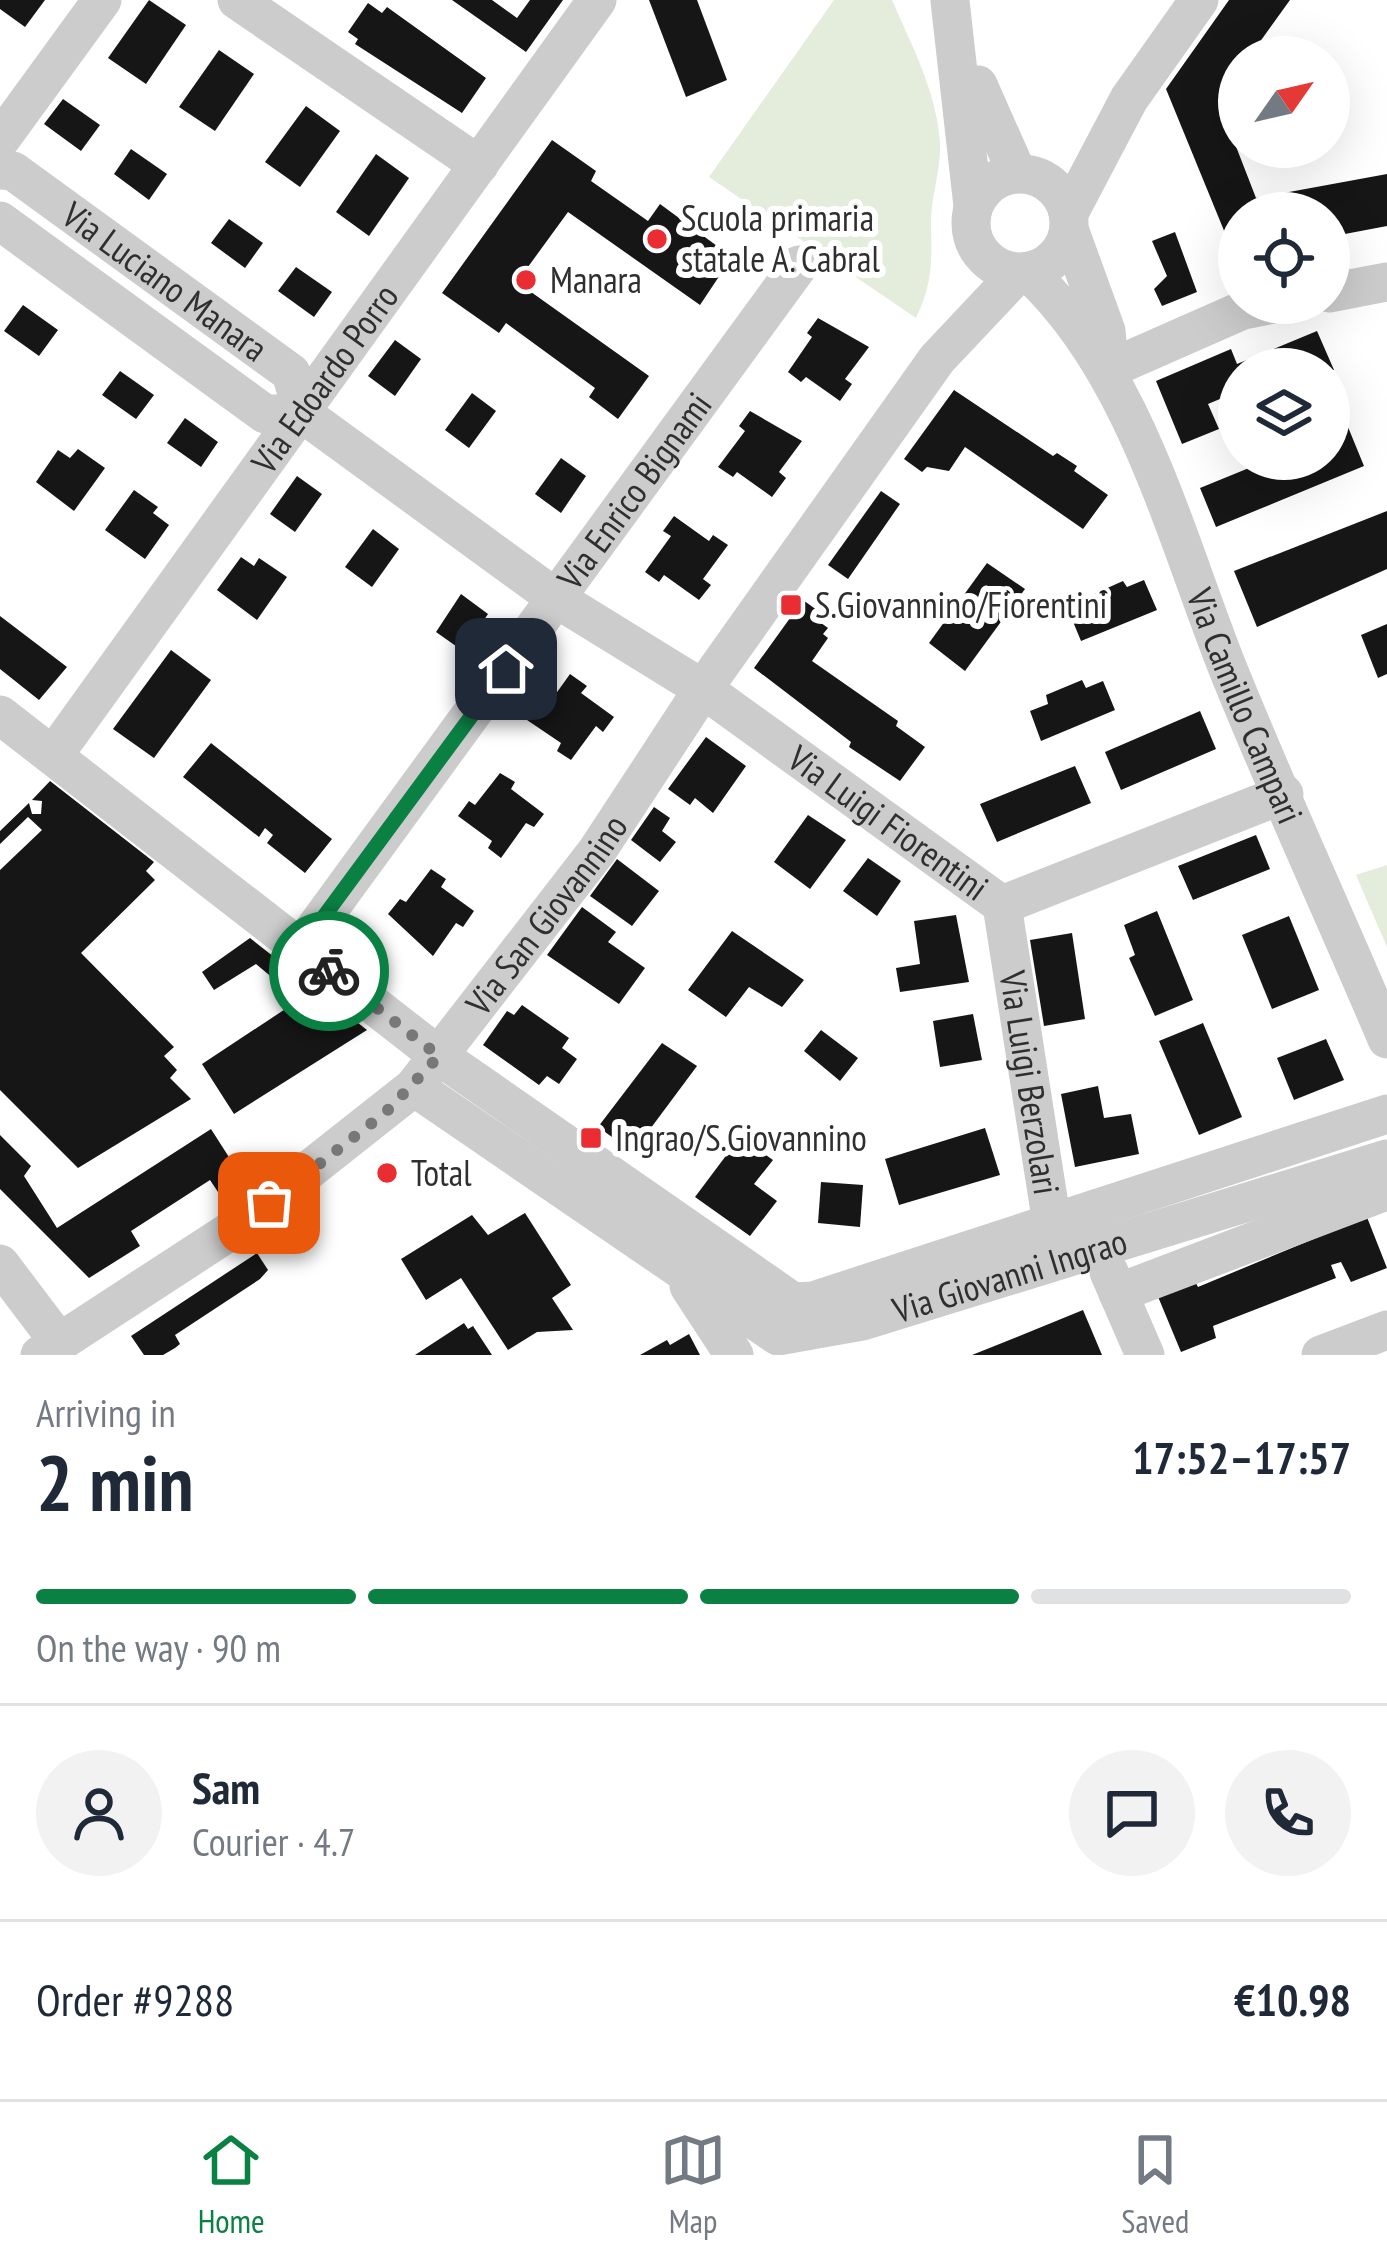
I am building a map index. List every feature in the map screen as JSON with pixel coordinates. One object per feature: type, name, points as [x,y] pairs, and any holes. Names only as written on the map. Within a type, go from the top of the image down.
[{"type":"street","points":[[0,140],[101,0]]},
{"type":"street","points":[[237,0],[479,165]]},
{"type":"street","name":"Via Edoardo Porro","points":[[53,756],[597,0]]},
{"type":"street","points":[[950,1],[974,225],[986,259],[1023,272],[1056,257],[1129,99],[1198,0]]},
{"type":"street","points":[[950,1],[992,127],[1026,174],[1053,185],[1069,221]]},
{"type":"street","points":[[974,225],[998,178],[1026,174],[1089,138],[1129,99]]},
{"type":"street","name":"Via Luciano Manara","points":[[0,170],[13,170],[291,373],[303,414]]},
{"type":"street","name":"Via Luciano Manara","points":[[0,221],[266,414],[303,414],[557,599],[703,689]]},
{"type":"street","name":"Via Camillo Campari","points":[[1069,221],[1106,331],[1109,369]]},
{"type":"street","name":"Via San Giovannino","points":[[937,358],[965,288],[974,225]]},
{"type":"street","name":"Via Enrico Bignami","points":[[300,949],[799,265]]},
{"type":"street","name":"Via San Giovannino","points":[[50,1349],[238,1226],[414,1087],[597,851],[703,689],[937,358],[1023,272]]},
{"type":"street","name":"Via Camillo Campari","points":[[1023,272],[1058,299],[1109,369],[1387,1040]]},
{"type":"street","points":[[1350,289],[1387,282]]},
{"type":"street","points":[[1109,369],[1218,321]]},
{"type":"street","name":"Via Luigi Fiorentini","points":[[703,689],[1002,904],[1284,794]]},
{"type":"street","points":[[0,715],[439,1056],[782,1331]]},
{"type":"street","name":"Via Luigi Berzolari","points":[[1002,904],[1055,1241]]},
{"type":"street","points":[[414,1087],[680,1272],[782,1331]]},
{"type":"street","name":"Via Giovanni Ingrao","points":[[782,1331],[862,1321],[1055,1241],[1387,1114]]},
{"type":"street","points":[[1118,1293],[1383,1177]]},
{"type":"street","name":"Via Giovanni Ingrao","points":[[1055,1241],[1098,1246],[1383,1177]]},
{"type":"street","points":[[1098,1246],[1144,1355]]},
{"type":"street","points":[[0,1264],[50,1349]]},
{"type":"street","points":[[680,1272],[734,1355]]},
{"type":"street","points":[[1321,1355],[1387,1330]]},
{"type":"green space","points":[[834,0],[892,0],[934,106],[940,154],[931,217],[931,263],[916,318],[709,177]]},
{"type":"green space","points":[[1387,865],[1387,947],[1356,875]]},
{"type":"building","points":[[0,0],[45,0],[25,27],[0,9]]},
{"type":"building","points":[[149,0],[186,25],[146,84],[108,58]]},
{"type":"building","points":[[452,0],[492,0],[517,18],[530,0],[563,0],[526,52]]},
{"type":"building","points":[[649,0],[697,0],[727,80],[686,97]]},
{"type":"building","points":[[1229,0],[1290,0],[1264,36],[1218,36],[1218,168],[1244,168],[1254,192],[1218,192],[1218,216],[1166,89]]},
{"type":"building","points":[[368,3],[382,13],[387,7],[486,78],[462,113],[355,44],[358,39],[348,32]]},
{"type":"building","points":[[219,50],[254,74],[215,131],[179,107]]},
{"type":"building","points":[[63,99],[100,125],[81,151],[44,124]]},
{"type":"building","points":[[306,106],[340,131],[300,187],[265,162]]},
{"type":"building","points":[[552,140],[596,171],[591,181],[648,221],[660,204],[732,257],[700,305],[568,212],[517,282],[649,376],[618,419],[589,397],[595,388],[506,323],[499,333],[442,293]]},
{"type":"building","points":[[131,149],[167,174],[149,200],[114,174]]},
{"type":"building","points":[[376,154],[409,178],[369,236],[336,212]]},
{"type":"building","points":[[1387,174],[1387,226],[1350,233],[1350,192],[1289,192]]},
{"type":"building","points":[[229,219],[263,243],[245,268],[211,243]]},
{"type":"building","points":[[1175,232],[1197,292],[1162,306],[1154,289],[1167,276],[1152,241]]},
{"type":"building","points":[[296,267],[332,292],[314,317],[278,291]]},
{"type":"building","points":[[23,305],[58,330],[39,356],[4,331]]},
{"type":"building","points":[[818,318],[869,347],[845,379],[852,384],[840,401],[806,377],[801,382],[788,372],[812,337],[807,333]]},
{"type":"building","points":[[1317,331],[1324,348],[1276,348]]},
{"type":"building","points":[[395,340],[421,359],[395,396],[368,376]]},
{"type":"building","points":[[1218,355],[1218,400],[1208,404],[1218,429],[1182,444],[1156,381]]},
{"type":"building","points":[[120,371],[154,395],[136,419],[102,395]]},
{"type":"building","points":[[954,390],[1053,456],[1057,453],[1077,466],[1074,471],[1108,495],[1083,529],[965,447],[949,471],[927,467],[922,472],[904,459]]},
{"type":"building","points":[[472,393],[496,411],[469,448],[445,430]]},
{"type":"building","points":[[750,411],[802,441],[779,472],[786,478],[772,497],[737,472],[733,477],[718,467],[745,431],[739,426]]},
{"type":"building","points":[[185,418],[218,442],[201,467],[167,443]]},
{"type":"building","points":[[1350,432],[1364,466],[1350,472]]},
{"type":"building","points":[[78,449],[105,468],[74,511],[36,482],[58,450],[70,458]]},
{"type":"building","points":[[561,458],[586,476],[561,513],[535,494]]},
{"type":"building","points":[[297,476],[322,494],[295,532],[270,514]]},
{"type":"building","points":[[1220,480],[1330,480],[1216,527],[1200,488]]},
{"type":"building","points":[[134,490],[158,507],[153,513],[169,525],[145,559],[105,530]]},
{"type":"building","points":[[881,491],[900,504],[848,579],[828,565]]},
{"type":"building","points":[[1387,511],[1387,569],[1257,627],[1234,571]]},
{"type":"building","points":[[674,516],[709,541],[713,535],[728,545],[703,579],[711,585],[699,600],[664,575],[659,582],[645,572],[671,536],[663,531]]},
{"type":"building","points":[[373,529],[399,549],[372,587],[345,567]]},
{"type":"building","points":[[241,557],[254,566],[259,558],[287,577],[257,620],[217,590]]},
{"type":"building","points":[[987,563],[1025,589],[965,671],[929,643]]},
{"type":"building","points":[[1144,580],[1157,610],[1081,641],[1069,612],[1088,604],[1085,598],[1123,581],[1127,587]]},
{"type":"building","points":[[461,594],[488,614],[463,651],[436,632]]},
{"type":"building","points":[[803,600],[821,613],[817,620],[828,628],[823,634],[828,638],[812,661],[898,721],[896,726],[925,747],[900,781],[849,747],[851,742],[754,668]]},
{"type":"building","points":[[0,616],[67,667],[39,700],[0,669]]},
{"type":"building","points":[[1387,624],[1387,674],[1378,678],[1361,635]]},
{"type":"building","points":[[171,650],[211,680],[154,758],[113,729]]},
{"type":"building","points":[[570,674],[587,686],[581,693],[614,717],[603,732],[596,726],[571,760],[557,751],[561,743],[527,720],[538,704],[545,709]]},
{"type":"building","points":[[1082,680],[1086,688],[1103,681],[1115,710],[1041,741],[1030,711],[1048,704],[1046,695]]},
{"type":"building","points":[[1200,711],[1216,749],[1121,790],[1105,752]]},
{"type":"building","points":[[706,737],[746,766],[713,813],[695,798],[690,805],[668,789]]},
{"type":"building","points":[[211,743],[332,839],[305,873],[267,843],[273,835],[265,828],[259,837],[183,777]]},
{"type":"building","points":[[1075,766],[1091,803],[997,842],[980,804]]},
{"type":"building","points":[[500,773],[515,782],[511,789],[544,814],[534,827],[526,823],[501,858],[488,848],[492,841],[458,816],[469,801],[475,805]]},
{"type":"building","points":[[50,781],[154,862],[146,871],[155,880],[81,953],[174,1047],[164,1056],[177,1070],[170,1078],[191,1099],[78,1168],[0,1090],[0,870],[42,830],[28,817],[0,844],[0,831],[29,803],[32,814],[41,814],[42,801],[32,800]]},
{"type":"building","points":[[654,807],[670,818],[662,831],[676,842],[660,862],[631,840]]},
{"type":"building","points":[[808,815],[846,840],[810,889],[774,862]]},
{"type":"building","points":[[1256,835],[1270,869],[1193,900],[1178,866]]},
{"type":"building","points":[[868,858],[901,881],[877,916],[843,891]]},
{"type":"building","points":[[617,859],[659,891],[632,926],[590,896]]},
{"type":"building","points":[[431,869],[446,879],[441,887],[474,911],[463,927],[456,923],[433,956],[388,914],[400,899],[406,902]]},
{"type":"building","points":[[582,907],[616,932],[608,942],[645,968],[619,1004],[547,955]]},
{"type":"building","points":[[1157,911],[1193,1000],[1155,1016],[1129,958],[1135,955],[1124,925]]},
{"type":"building","points":[[956,915],[969,982],[900,992],[896,968],[920,964],[914,921]]},
{"type":"building","points":[[1289,916],[1319,990],[1272,1009],[1242,935]]},
{"type":"building","points":[[732,931],[804,980],[782,1007],[749,987],[726,1017],[688,990]]},
{"type":"building","points":[[1072,933],[1085,1019],[1044,1026],[1030,940]]},
{"type":"building","points":[[250,938],[367,1030],[234,1114],[202,1064],[299,1000],[256,964],[214,990],[202,972]]},
{"type":"building","points":[[522,1005],[569,1038],[562,1048],[577,1059],[559,1084],[547,1076],[539,1085],[483,1045],[507,1011],[514,1015]]},
{"type":"building","points":[[973,1014],[982,1060],[940,1067],[933,1021]]},
{"type":"building","points":[[1203,1023],[1242,1117],[1199,1135],[1159,1041]]},
{"type":"building","points":[[821,1030],[858,1058],[840,1081],[804,1051]]},
{"type":"building","points":[[1326,1039],[1344,1080],[1294,1100],[1277,1058]]},
{"type":"building","points":[[662,1043],[697,1066],[633,1152],[598,1127]]},
{"type":"building","points":[[1098,1086],[1104,1118],[1131,1114],[1139,1154],[1075,1167],[1061,1094]]},
{"type":"building","points":[[985,1128],[1000,1175],[899,1205],[885,1159]]},
{"type":"building","points":[[211,1129],[241,1176],[218,1192],[210,1180],[131,1231],[140,1246],[89,1278],[0,1189],[0,1135],[31,1166],[24,1176],[57,1228]]},
{"type":"building","points":[[740,1137],[773,1160],[754,1184],[777,1201],[750,1236],[695,1197]]},
{"type":"building","points":[[821,1182],[863,1185],[860,1227],[818,1223]]},
{"type":"building","points":[[1361,1202],[1387,1268],[1351,1282],[1341,1262],[1331,1265],[1336,1278],[1213,1326],[1216,1338],[1181,1352],[1154,1287],[1191,1274],[1198,1287],[1328,1233]]},
{"type":"building","points":[[525,1213],[571,1285],[552,1298],[573,1330],[537,1332],[508,1350],[461,1278],[426,1300],[401,1259],[472,1215],[488,1235]]},
{"type":"building","points":[[257,1253],[268,1270],[260,1279],[175,1335],[180,1344],[175,1348],[163,1355],[144,1355],[131,1336]]},
{"type":"building","points":[[1083,1310],[1102,1355],[972,1355],[1017,1337]]},
{"type":"building","points":[[464,1323],[468,1329],[473,1326],[492,1355],[415,1355]]},
{"type":"building","points":[[689,1334],[700,1355],[640,1355],[667,1340],[670,1345]]},
{"type":"way so far","points":[[269,1203],[386,1112],[439,1056],[329,971]]},
{"type":"place","name":"Scuola primaria statale A. Cabral","points":[[657,239]]},
{"type":"place","name":"Manara","points":[[526,280]]},
{"type":"place","name":"S.Giovannino/Fiorentini","points":[[791,605]]},
{"type":"place","name":"Ingrao/S.Giovannino","points":[[591,1138]]},
{"type":"place","name":"Total","points":[[387,1173]]},
{"type":"route","points":[[329,971],[300,949],[506,669]]}]
